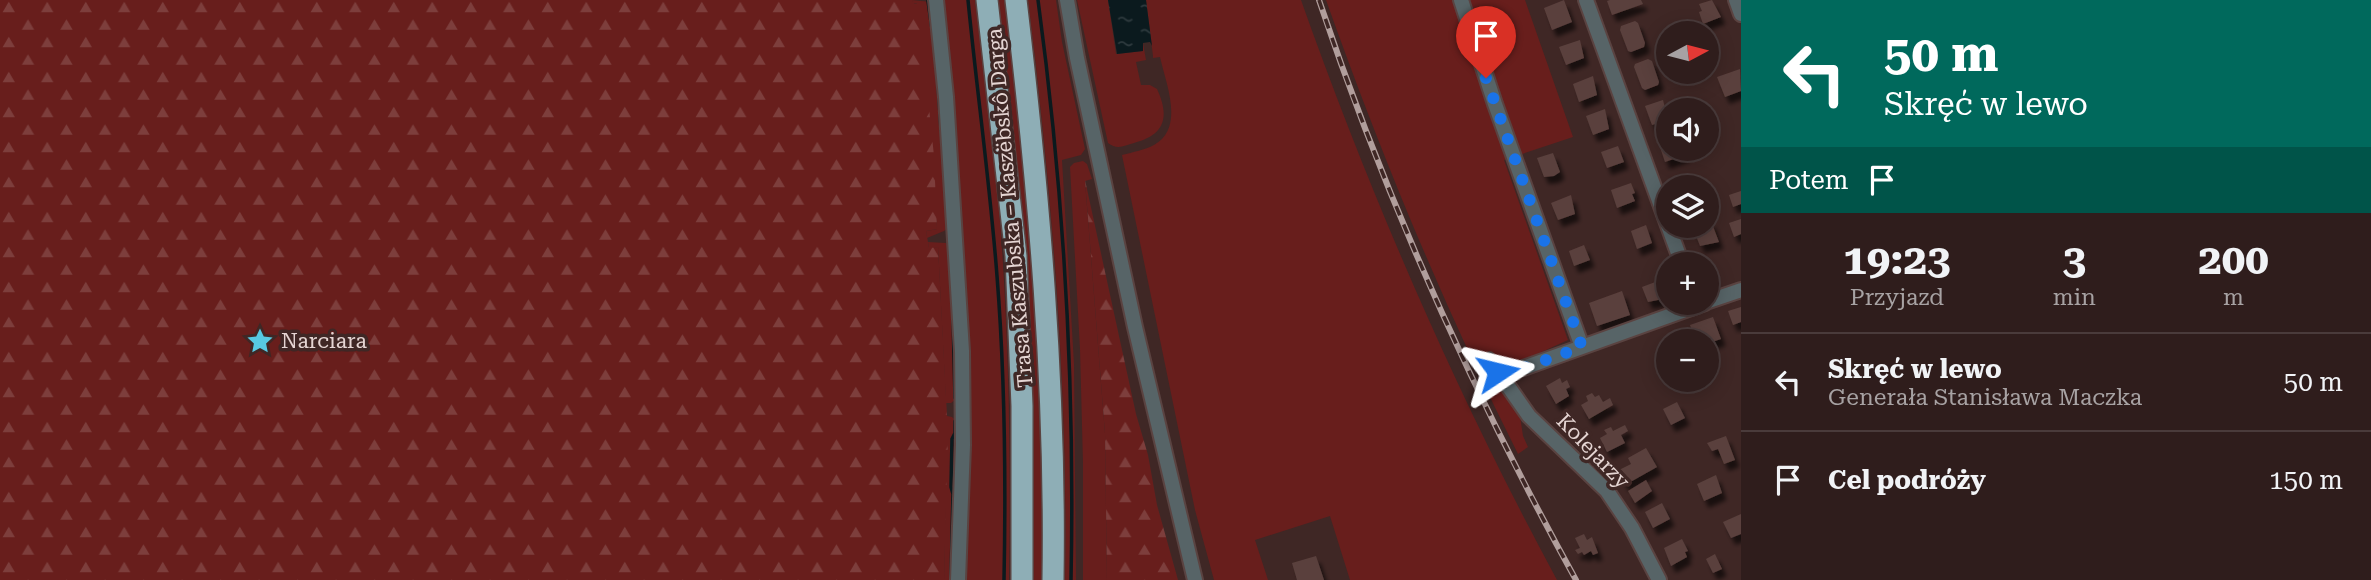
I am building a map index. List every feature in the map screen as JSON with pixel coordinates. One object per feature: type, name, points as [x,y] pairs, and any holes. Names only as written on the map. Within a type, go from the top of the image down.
[{"type":"highway","name":"Trasa Kaszubska – Kaszëbskô Darga","points":[[987,0],[1016,256],[1022,406],[1021,580]]},
{"type":"highway","name":"Trasa Kaszubska – Kaszëbskô Darga","points":[[1016,0],[1047,321],[1053,478],[1053,580]]},
{"type":"street","points":[[936,0],[946,97],[962,351],[963,437],[958,580]]},
{"type":"street","points":[[1067,0],[1129,300],[1195,580]]},
{"type":"street","points":[[1461,0],[1494,104],[1582,347]]},
{"type":"street","points":[[1586,0],[1678,252]]},
{"type":"street","points":[[1736,0],[1741,14]]},
{"type":"street","points":[[1719,297],[1741,289]]},
{"type":"street","points":[[1501,376],[1669,315]]},
{"type":"street","name":"Kolejarzy","points":[[1501,376],[1528,416],[1607,491],[1632,528],[1659,580]]},
{"type":"lane","name":"Kolejarzy","points":[[1490,356],[1501,376]]},
{"type":"green space","points":[[0,0],[912,0],[914,4],[918,3],[934,156],[937,229],[926,231],[929,248],[938,247],[948,434],[944,580],[0,580]]},
{"type":"green space","points":[[912,0],[931,2],[950,226],[927,238],[926,231],[937,229],[917,3],[913,4]]},
{"type":"green space","points":[[941,0],[975,0],[988,98],[1002,244],[1007,340],[1009,580],[963,580],[967,463]]},
{"type":"green space","points":[[998,0],[1006,0],[1034,279],[1042,416],[1043,580],[1031,580],[1025,248]]},
{"type":"green space","points":[[1028,0],[1056,0],[1062,42],[1085,149],[1081,155],[1062,160],[1074,364],[1076,580],[1065,580],[1064,434],[1057,289]]},
{"type":"green space","points":[[1077,0],[1108,0],[1116,54],[1143,51],[1143,43],[1146,60],[1136,62],[1141,85],[1150,85],[1157,89],[1164,116],[1158,130],[1144,140],[1121,147],[1108,143]]},
{"type":"green space","points":[[1146,0],[1301,0],[1357,149],[1418,295],[1484,439],[1557,580],[1350,580],[1330,516],[1255,540],[1268,580],[1214,580],[1195,510],[1122,155],[1154,145],[1169,128],[1171,117],[1169,92],[1160,57],[1153,58]]},
{"type":"green space","points":[[1326,0],[1525,0],[1573,137],[1504,160],[1568,340],[1493,374],[1520,416],[1528,447],[1518,454],[1415,230]]},
{"type":"green space","points":[[1083,161],[1087,164],[1092,179],[1085,181],[1105,433],[1107,580],[1083,580],[1080,349],[1070,167]]},
{"type":"green space","points":[[1085,180],[1157,505],[1178,580],[1107,580],[1105,433]]},
{"type":"green space","points":[[928,242],[946,243],[951,248],[957,398],[951,403],[946,403],[938,247],[929,249]]},
{"type":"green space","points":[[947,416],[957,422],[958,433],[955,439],[953,580],[944,580]]},
{"type":"water","points":[[1108,0],[1146,0],[1152,46],[1150,42],[1143,43],[1143,51],[1117,54]]},
{"type":"building","points":[[1564,0],[1572,22],[1552,30],[1544,8]]},
{"type":"building","points":[[1641,0],[1643,4],[1612,15],[1607,1]]},
{"type":"building","points":[[1712,0],[1721,17],[1702,21],[1699,4]]},
{"type":"building","points":[[1635,21],[1645,43],[1644,47],[1631,52],[1628,51],[1620,30],[1621,26]]},
{"type":"building","points":[[1580,40],[1584,58],[1566,65],[1559,47]]},
{"type":"building","points":[[1648,59],[1652,61],[1658,85],[1645,90],[1642,88],[1635,64]]},
{"type":"building","points":[[1740,69],[1741,91],[1725,97],[1719,76]]},
{"type":"building","points":[[1593,76],[1597,95],[1579,102],[1573,84]]},
{"type":"building","points":[[1656,102],[1656,124],[1652,125],[1645,106]]},
{"type":"building","points":[[1605,109],[1609,129],[1593,135],[1586,116]]},
{"type":"building","points":[[1618,146],[1624,162],[1607,168],[1601,152]]},
{"type":"building","points":[[1553,153],[1560,172],[1544,177],[1537,158]]},
{"type":"building","points":[[1631,183],[1635,201],[1617,208],[1611,190]]},
{"type":"building","points":[[1741,191],[1741,204],[1733,207],[1729,195]]},
{"type":"building","points":[[1571,195],[1575,214],[1558,220],[1551,203]]},
{"type":"building","points":[[1741,219],[1741,234],[1734,237],[1729,223]]},
{"type":"building","points":[[1646,225],[1652,243],[1637,249],[1631,231]]},
{"type":"building","points":[[1697,238],[1717,238],[1719,242],[1700,246]]},
{"type":"building","points":[[1584,245],[1590,260],[1574,266],[1569,251]]},
{"type":"building","points":[[1656,282],[1656,300],[1648,302],[1642,287]]},
{"type":"building","points":[[1622,291],[1630,315],[1597,326],[1589,303]]},
{"type":"building","points":[[1741,307],[1741,322],[1733,325],[1728,311]]},
{"type":"building","points":[[1713,317],[1717,329],[1692,329],[1690,325]]},
{"type":"building","points":[[1560,378],[1562,383],[1567,380],[1570,387],[1566,389],[1569,396],[1556,404],[1546,386]]},
{"type":"building","points":[[1592,393],[1595,397],[1599,395],[1603,402],[1610,398],[1613,405],[1589,419],[1581,405],[1588,401],[1586,396]]},
{"type":"building","points":[[1677,402],[1685,418],[1671,425],[1663,409]]},
{"type":"building","points":[[1625,425],[1628,431],[1621,435],[1625,443],[1607,452],[1600,438],[1607,434],[1604,430],[1611,427],[1613,431]]},
{"type":"building","points":[[1726,436],[1735,460],[1724,464],[1718,449],[1712,451],[1707,443]]},
{"type":"building","points":[[1646,448],[1657,467],[1625,485],[1617,471],[1631,464],[1628,458]]},
{"type":"building","points":[[1716,475],[1722,493],[1704,501],[1697,484]]},
{"type":"building","points":[[1646,480],[1652,491],[1635,503],[1628,491]]},
{"type":"building","points":[[1662,503],[1670,519],[1653,528],[1645,512]]},
{"type":"building","points":[[1741,514],[1741,534],[1731,538],[1723,522]]},
{"type":"building","points":[[1584,534],[1587,540],[1592,537],[1598,553],[1593,555],[1591,551],[1584,555],[1575,550],[1580,548],[1575,538]]},
{"type":"building","points":[[1682,539],[1688,551],[1685,552],[1687,557],[1671,566],[1664,548]]},
{"type":"building","points":[[1715,554],[1722,569],[1713,573],[1706,559]]},
{"type":"building","points":[[1316,556],[1324,580],[1297,580],[1292,563]]},
{"type":"waterway","points":[[968,0],[1000,314],[1004,428],[1004,580]]},
{"type":"waterway","points":[[1038,0],[1055,144],[1066,289],[1071,435],[1071,580]]},
{"type":"waterway","points":[[928,1],[932,29]]},
{"type":"waterway","points":[[938,85],[941,130]]},
{"type":"waterway","points":[[953,316],[955,398]]},
{"type":"waterway","points":[[951,580],[952,439],[955,421]]},
{"type":"railway","points":[[1319,0],[1373,149],[1434,296],[1502,439],[1576,580]]},
{"type":"place","name":"Narciara","points":[[260,341]]},
{"type":"route","points":[[1486,78],[1582,347],[1501,376],[1498,372]]}]
